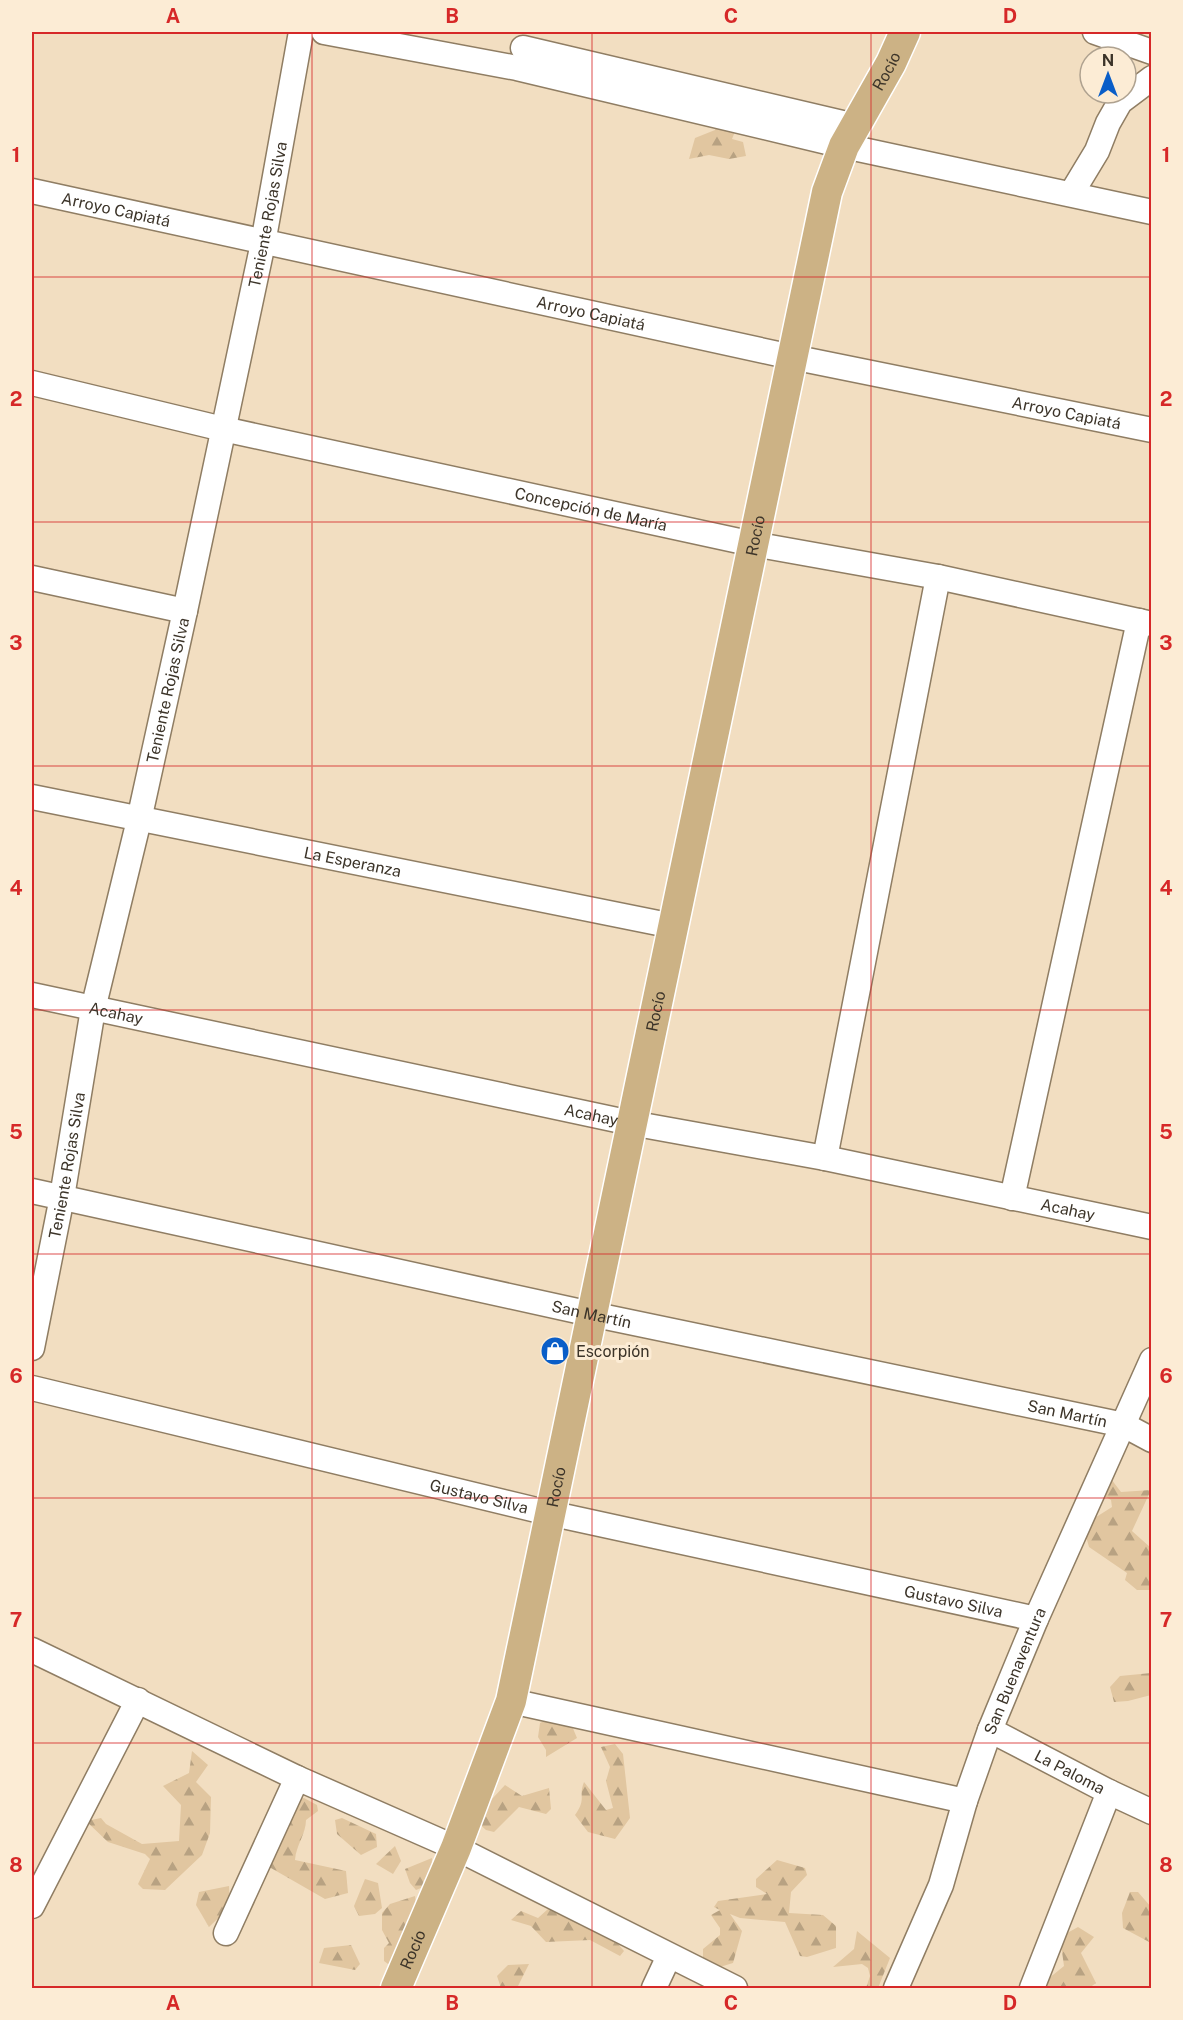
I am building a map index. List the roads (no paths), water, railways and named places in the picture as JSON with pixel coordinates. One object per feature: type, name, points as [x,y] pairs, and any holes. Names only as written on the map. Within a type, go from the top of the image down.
[{"type":"main road","name":"Rocío","points":[[396,1989],[456,1848],[511,1701],[827,192],[849,136],[891,63],[905,32]]},
{"type":"street","name":"Teniente Rojas Silva","points":[[32,1348],[62,1197],[93,1009],[139,820],[185,611],[263,243],[301,32]]},
{"type":"street","points":[[324,32],[523,49],[1071,195],[1152,212]]},
{"type":"street","points":[[1095,32],[1152,52]]},
{"type":"street","points":[[1071,195],[1097,151],[1108,123],[1120,102],[1152,78]]},
{"type":"street","name":"Arroyo Capiatá","points":[[32,191],[792,357],[1152,430]]},
{"type":"street","name":"Concepción de María","points":[[32,383],[223,429],[753,544],[938,577],[1145,622]]},
{"type":"street","points":[[825,1158],[938,577]]},
{"type":"street","points":[[32,578],[185,611]]},
{"type":"street","points":[[1012,1198],[1145,622]]},
{"type":"street","name":"La Esperanza","points":[[32,797],[674,926]]},
{"type":"street","name":"Acahay","points":[[32,995],[631,1123],[825,1158],[1152,1227]]},
{"type":"street","name":"San Martín","points":[[32,1191],[591,1314],[1124,1425],[1152,1440]]},
{"type":"street","name":"San Buenaventura","points":[[896,1989],[941,1885],[965,1801],[990,1730],[1036,1619],[1152,1360]]},
{"type":"street","name":"Gustavo Silva","points":[[32,1389],[549,1513],[1036,1619]]},
{"type":"street","points":[[32,1650],[297,1778],[456,1848],[735,1989]]},
{"type":"street","points":[[32,1906],[138,1700]]},
{"type":"street","points":[[511,1701],[965,1801]]},
{"type":"street","name":"La Paloma","points":[[990,1730],[1152,1812]]},
{"type":"street","points":[[226,1933],[297,1778]]},
{"type":"street","points":[[1032,1989],[1109,1792]]},
{"type":"street","points":[[654,1989],[669,1956]]},
{"type":"place","name":"Escorpión","points":[[555,1351]]}]
